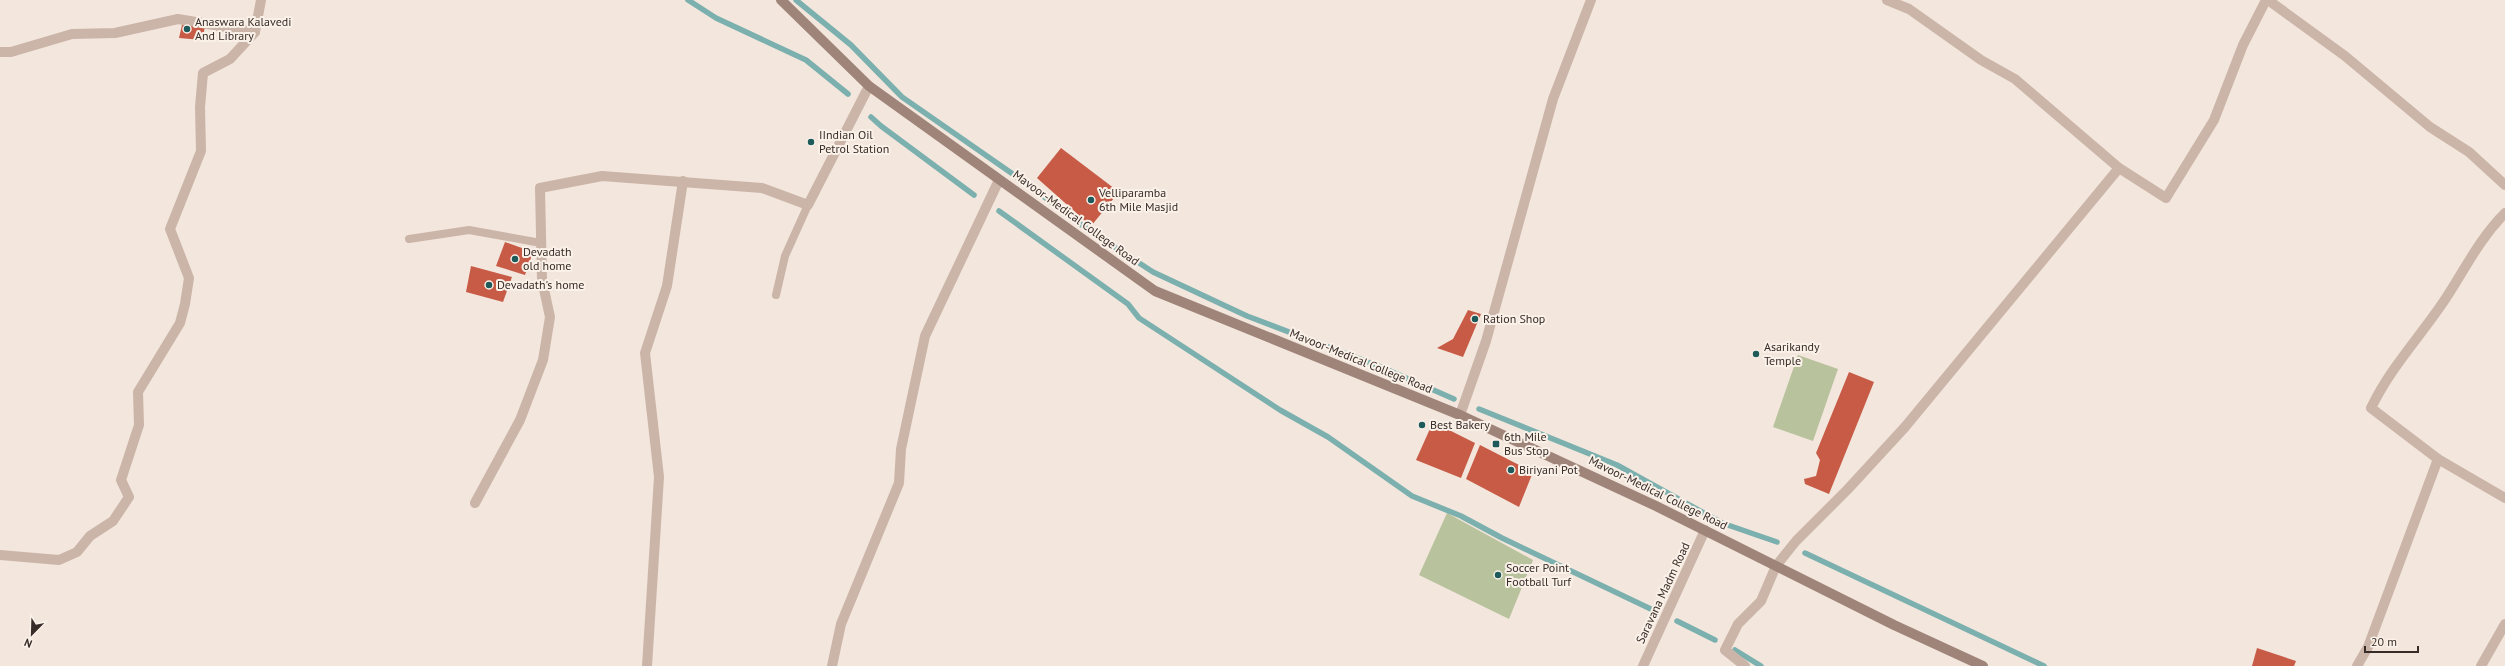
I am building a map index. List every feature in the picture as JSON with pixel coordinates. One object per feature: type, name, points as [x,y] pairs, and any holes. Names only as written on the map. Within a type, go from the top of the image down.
[{"type":"main road","name":"Mavoor-Medical College Road","points":[[781,0],[869,86],[1155,291],[1460,415],[1705,530],[1894,626],[1983,666]]},
{"type":"street","points":[[0,555],[58,560],[77,552],[90,536],[113,521],[129,497],[121,480],[139,425],[138,392],[152,366],[167,347],[177,329],[185,304],[189,278],[170,229],[201,151],[200,107],[203,73],[230,59],[255,32],[260,0]]},
{"type":"street","points":[[1460,415],[1488,334],[1553,99],[1591,0]]},
{"type":"street","points":[[1888,0],[1909,9],[1981,60],[2015,80],[2119,168],[2166,198],[2214,120],[2243,45],[2267,0],[2345,56],[2417,117],[2470,152],[2505,185]]},
{"type":"street","points":[[0,52],[11,52],[72,34],[115,33],[178,19],[255,32]]},
{"type":"street","points":[[475,503],[520,420],[543,360],[550,317],[542,280],[540,188],[602,176],[762,188],[808,205],[869,86]]},
{"type":"street","points":[[1745,666],[1725,650],[1738,624],[1761,601],[1776,566],[1796,541],[1848,489],[1905,427],[2119,168]]},
{"type":"street","points":[[832,666],[841,624],[899,483],[901,449],[925,336],[999,180]]},
{"type":"street","points":[[647,666],[659,477],[645,353],[667,286],[683,182]]},
{"type":"street","points":[[2505,213],[2490,229],[2446,299],[2384,382],[2371,408],[2438,459],[2505,498]]},
{"type":"street","points":[[2357,666],[2368,647],[2438,459]]},
{"type":"street","name":"Saravana Madm Road","points":[[1643,666],[1705,530]]},
{"type":"street","points":[[2481,666],[2505,624]]},
{"type":"lane","points":[[776,295],[785,256],[808,205]]},
{"type":"lane","points":[[409,240],[469,230],[541,243]]},
{"type":"green space","points":[[1798,355],[1838,369],[1813,441],[1773,427]]},
{"type":"green space","points":[[1447,513],[1533,560],[1509,619],[1419,575]]},
{"type":"building","points":[[182,25],[205,27],[202,40],[179,38]]},
{"type":"building","points":[[1061,148],[1119,192],[1091,226],[1037,178]]},
{"type":"building","name":"Devadath old home","points":[[505,242],[533,252],[525,275],[496,266]]},
{"type":"building","name":"Devadath's home","points":[[471,266],[512,277],[503,302],[466,292]]},
{"type":"building","points":[[1468,310],[1481,314],[1463,357],[1437,348],[1453,339]]},
{"type":"building","points":[[1849,372],[1874,382],[1829,494],[1805,484],[1804,479],[1816,476],[1820,460],[1816,453]]},
{"type":"building","points":[[1433,422],[1475,443],[1461,478],[1416,460]]},
{"type":"building","points":[[1480,445],[1533,472],[1519,507],[1466,479]]},
{"type":"building","points":[[2257,648],[2296,661],[2294,666],[2252,666]]},
{"type":"waterway","points":[[688,0],[716,18],[806,60],[848,94]]},
{"type":"waterway","points":[[796,0],[851,45],[902,97],[1023,181],[1090,231],[1153,272],[1247,316],[1381,367],[1454,399]]},
{"type":"waterway","points":[[871,117],[974,195]]},
{"type":"waterway","points":[[999,211],[1128,304],[1139,318],[1280,410],[1328,437],[1412,496],[1461,516],[1502,538],[1655,611]]},
{"type":"waterway","points":[[1479,409],[1617,465],[1722,523],[1777,542]]},
{"type":"waterway","points":[[1805,553],[2044,666]]},
{"type":"waterway","points":[[1677,621],[1715,640]]},
{"type":"waterway","points":[[1735,650],[1761,666]]},
{"type":"place","name":"Anaswara Kalavedi And Library","points":[[187,29]]},
{"type":"place","name":"IIndian Oil Petrol Station","points":[[811,142]]},
{"type":"place","name":"Velliparamba 6th Mile Masjid","points":[[1091,200]]},
{"type":"place","name":"Devadath old home","points":[[515,259]]},
{"type":"place","name":"Devadath's home","points":[[489,285]]},
{"type":"place","name":"Ration Shop","points":[[1475,319]]},
{"type":"place","name":"Asarikandy Temple","points":[[1756,354]]},
{"type":"place","name":"Best Bakery","points":[[1422,425]]},
{"type":"place","name":"6th Mile Bus Stop","points":[[1496,444]]},
{"type":"place","name":"Biriyani Pot","points":[[1511,470]]},
{"type":"place","name":"Soccer Point Football Turf","points":[[1498,575]]}]
